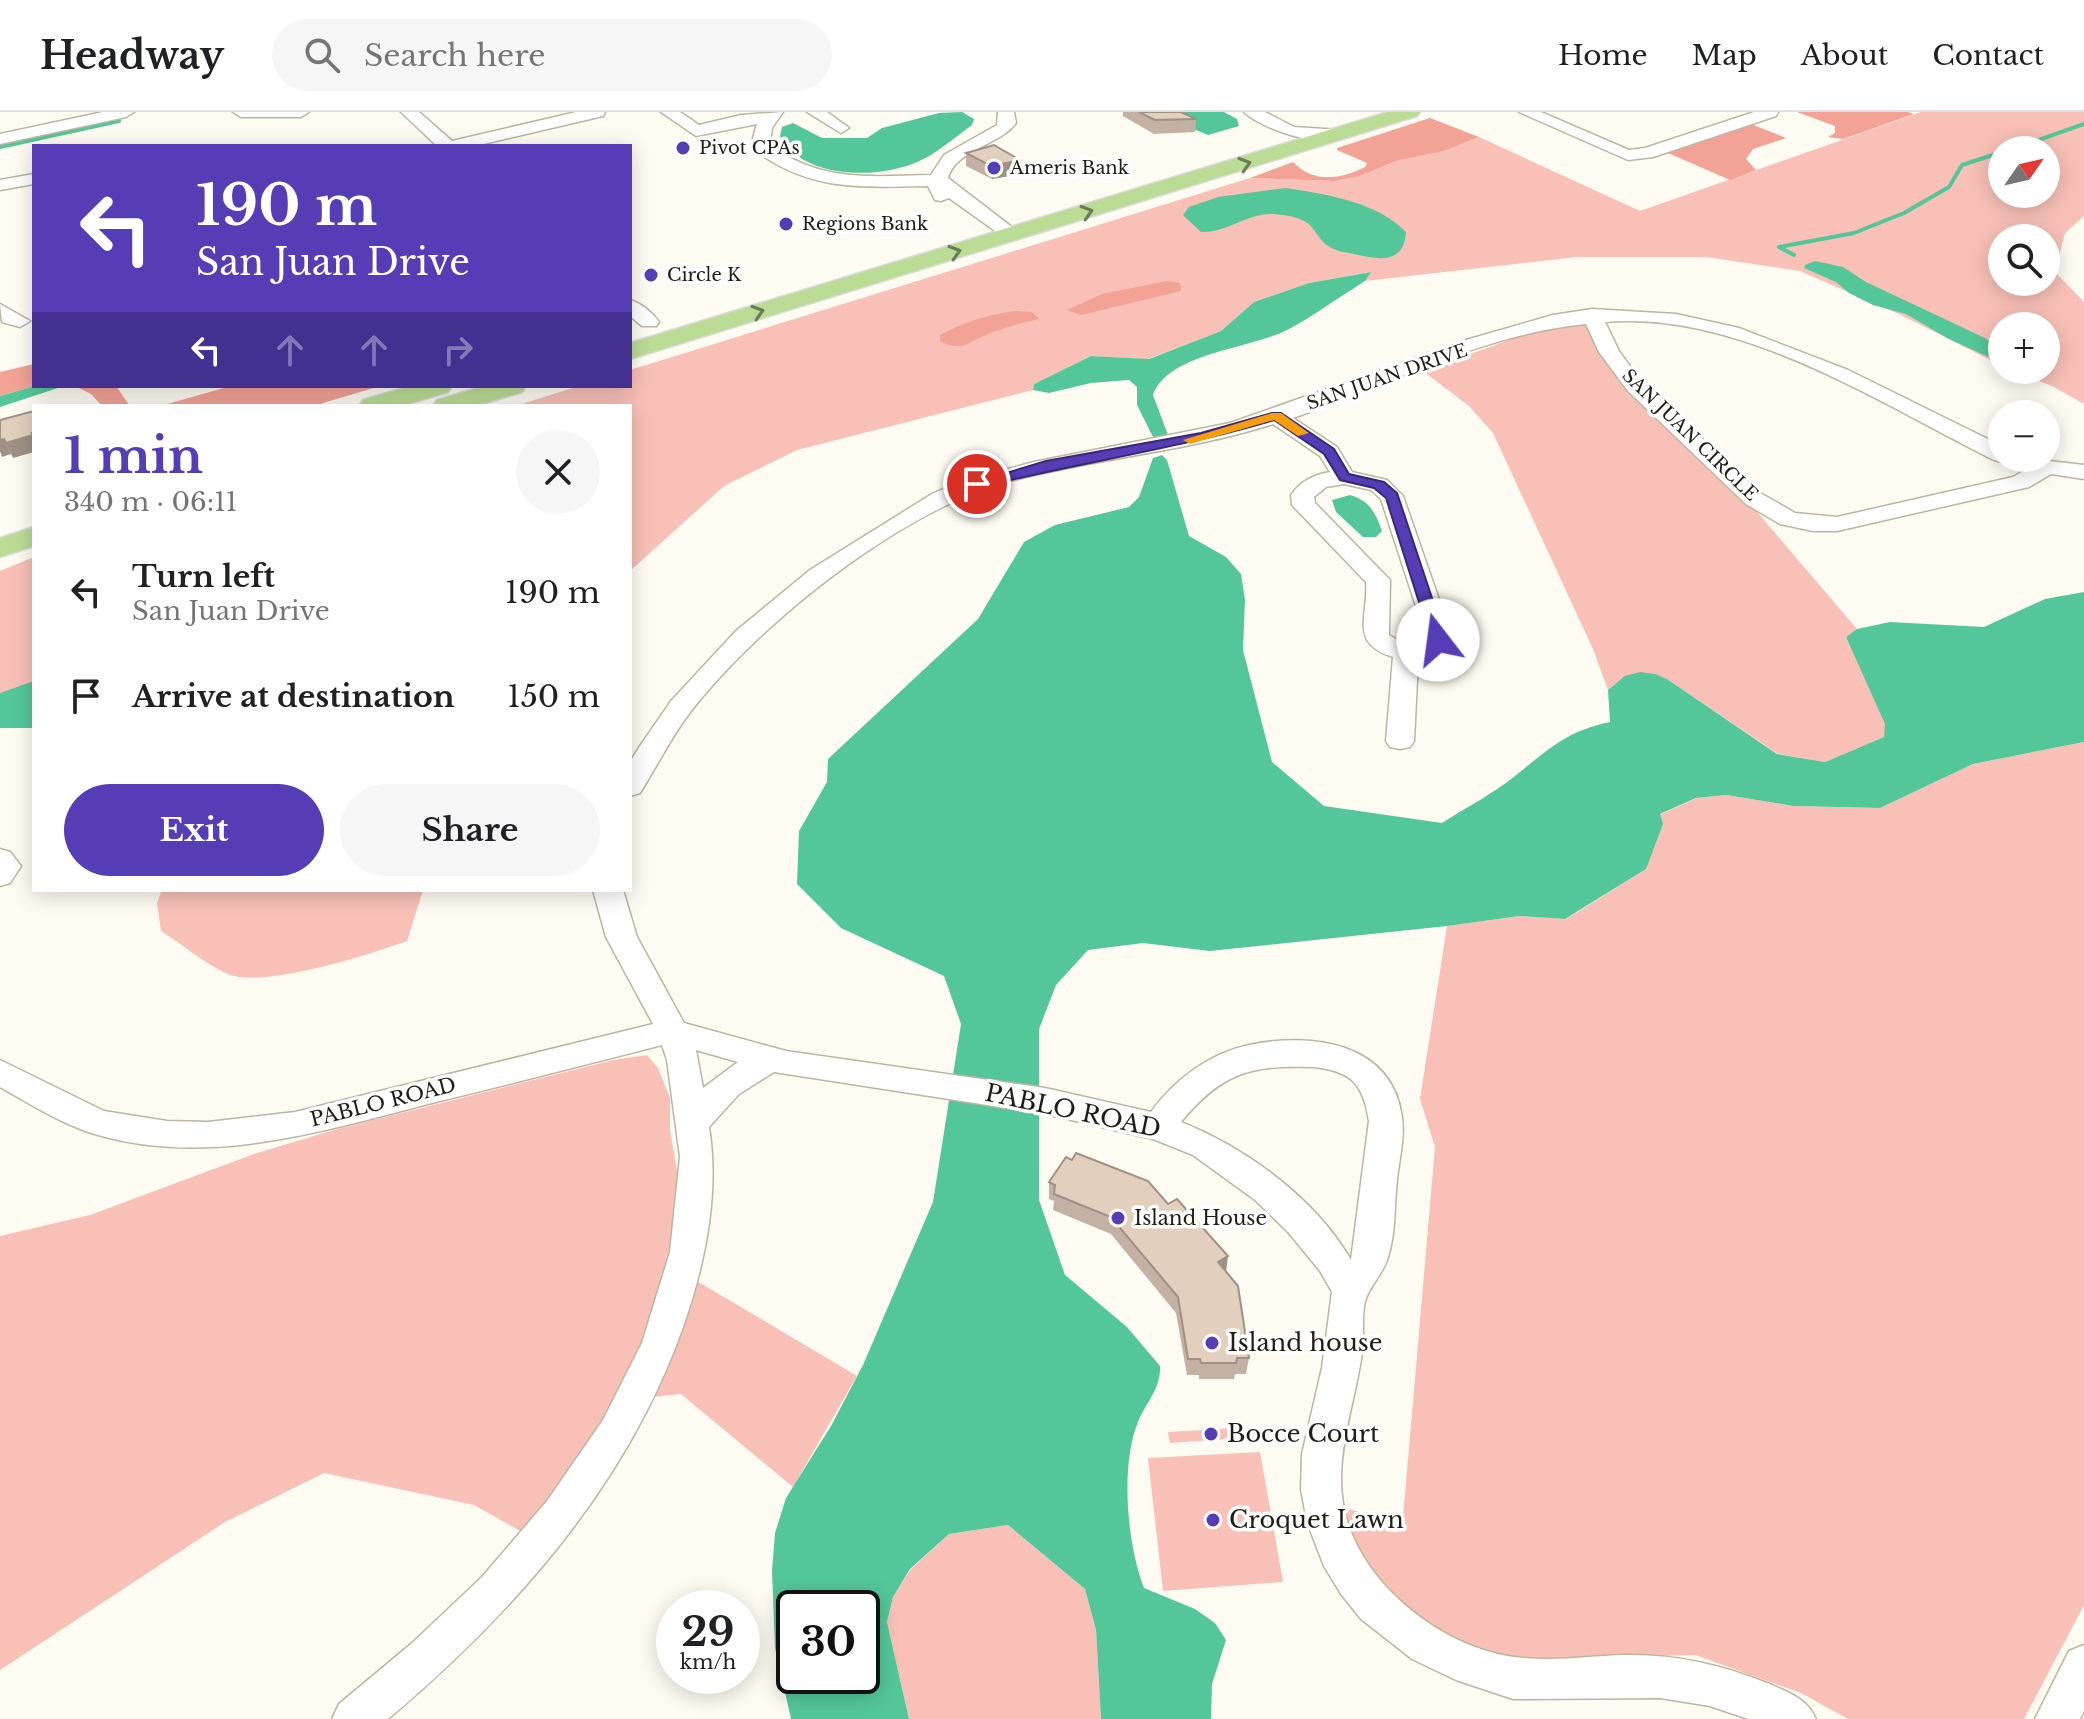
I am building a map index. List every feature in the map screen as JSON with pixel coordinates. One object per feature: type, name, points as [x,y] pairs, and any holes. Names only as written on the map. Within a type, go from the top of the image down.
[{"type":"main road","points":[[636,319],[997,226],[1288,142],[1356,112]]},
{"type":"main road","points":[[1288,142],[1340,135],[1410,112]]},
{"type":"main road","points":[[632,347],[716,325],[997,226]]},
{"type":"main road","points":[[636,319],[687,328],[716,325]]},
{"type":"main road","points":[[632,347],[651,330],[636,319]]},
{"type":"main road","points":[[380,404],[432,388]]},
{"type":"main road","points":[[451,404],[491,388]]},
{"type":"main road","points":[[453,404],[506,388]]},
{"type":"main road","points":[[0,523],[32,512]]},
{"type":"main road","points":[[0,548],[32,537]]},
{"type":"street","points":[[0,139],[88,116],[126,112]]},
{"type":"street","points":[[241,112],[301,112]]},
{"type":"street","points":[[409,112],[445,144]]},
{"type":"street","points":[[462,144],[597,112]]},
{"type":"street","points":[[669,112],[696,131],[771,116],[760,143],[762,147],[806,176],[838,180],[939,180]]},
{"type":"street","points":[[815,112],[841,128]]},
{"type":"street","points":[[997,226],[945,201],[939,194],[939,180],[950,159],[1008,123],[1006,112]]},
{"type":"street","points":[[1252,112],[1288,142]]},
{"type":"street","points":[[1527,112],[1628,155],[1647,153],[1770,112]]},
{"type":"street","points":[[1730,112],[1748,119]]},
{"type":"street","points":[[0,185],[32,179]]},
{"type":"street","points":[[0,310],[9,318],[20,321]]},
{"type":"street","name":"SAN JUAN DRIVE","points":[[632,783],[684,701],[751,631],[860,546],[939,500],[970,486],[1031,469],[1182,441],[1267,419],[1535,325],[1592,315],[1668,317],[1743,333],[1787,350],[1988,448]]},
{"type":"street","name":"SAN JUAN CIRCLE","points":[[1592,315],[1609,352],[1635,387],[1754,499],[1788,519],[1813,524],[1837,524],[2021,482],[2038,472]]},
{"type":"street","points":[[1267,419],[1310,447],[1335,458],[1344,477]]},
{"type":"street","points":[[1310,447],[1318,466],[1319,481]]},
{"type":"street","points":[[2060,470],[2084,472]]},
{"type":"street","points":[[1344,477],[1379,485],[1392,496],[1422,581],[1438,640],[1429,649],[1406,653],[1389,647],[1377,637],[1381,592],[1378,580],[1304,505],[1302,495],[1319,481],[1344,477]]},
{"type":"street","points":[[1378,580],[1422,581]]},
{"type":"street","points":[[1400,741],[1406,653]]},
{"type":"street","points":[[0,859],[6,866],[0,876]]},
{"type":"street","points":[[354,1719],[431,1656],[504,1583],[554,1525],[622,1422],[670,1319],[684,1269],[692,1221],[696,1164],[694,1123],[683,1059],[617,932],[608,892]]},
{"type":"street","name":"PABLO ROAD","points":[[0,1072],[70,1111],[101,1123],[167,1134],[208,1135],[295,1125],[671,1031],[770,1060],[1045,1101],[1159,1127],[1205,1146],[1267,1190],[1333,1261],[1350,1291]]},
{"type":"street","points":[[1159,1127],[1179,1100],[1229,1065],[1246,1058],[1321,1054],[1353,1063],[1369,1075],[1384,1099],[1386,1121],[1372,1252],[1366,1269],[1350,1291],[1345,1309],[1345,1349],[1321,1460],[1320,1485],[1323,1511],[1333,1538],[1372,1603],[1432,1650],[1460,1663],[1518,1679],[1679,1678],[1733,1690],[1761,1700],[1794,1719]]},
{"type":"street","points":[[694,1123],[724,1085],[770,1060]]},
{"type":"street","points":[[2057,1719],[2084,1666]]},
{"type":"shaded area","points":[[962,112],[974,119],[972,125],[945,146],[915,163],[880,172],[841,172],[822,168],[805,161],[780,136],[782,127],[793,123],[822,138],[867,138],[882,128],[939,113]]},
{"type":"shaded area","points":[[1152,112],[1224,112],[1237,119],[1239,126],[1208,135]]},
{"type":"shaded area","points":[[1797,112],[1914,114],[1843,139],[1828,137],[1835,133],[1835,126]]},
{"type":"shaded area","points":[[1921,112],[2084,112],[2084,216],[2065,233],[2060,252],[2060,224],[1988,224],[1988,296],[2060,296],[2060,277],[2084,302],[2084,404],[2047,384],[2060,384],[2060,312],[1988,312],[1988,359],[1901,315],[1800,271],[1706,257],[1577,257],[1365,281],[1370,272],[1309,283],[1254,302],[1221,331],[1148,359],[1091,356],[1034,384],[1033,390],[797,450],[724,486],[632,569],[632,404],[521,404],[573,388],[632,388],[632,369],[1250,178],[1335,181],[1360,176],[1396,161],[1444,151],[1479,137],[1640,211]]},
{"type":"shaded area","points":[[1430,118],[1479,137],[1444,151],[1396,161],[1360,176],[1335,181],[1250,178],[1293,162],[1310,174],[1319,176],[1347,174],[1365,167],[1367,163],[1337,148]]},
{"type":"shaded area","points":[[1751,124],[1786,138],[1753,149],[1746,159],[1756,170],[1730,180],[1668,153]]},
{"type":"shaded area","points":[[1286,188],[1366,206],[1406,232],[1404,243],[1388,258],[1371,257],[1333,249],[1308,224],[1293,217],[1264,215],[1201,232],[1183,215],[1189,207],[1218,197]]},
{"type":"shaded area","points":[[1815,261],[1843,267],[1866,282],[1985,338],[1988,340],[1988,357],[1906,314],[1873,305],[1849,293],[1836,282],[1804,268]]},
{"type":"shaded area","points":[[1371,272],[1365,281],[1287,330],[1192,361],[1175,370],[1162,381],[1153,395],[1168,435],[1153,437],[1137,405],[1137,387],[1129,380],[1091,383],[1049,393],[1033,390],[1034,384],[1091,356],[1149,359],[1221,331],[1254,302],[1309,283]]},
{"type":"shaded area","points":[[1167,281],[1180,283],[1181,291],[1081,315],[1067,310],[1102,294]]},
{"type":"shaded area","points":[[1017,311],[1032,312],[1039,319],[1001,329],[962,346],[940,341],[940,335],[968,322]]},
{"type":"shaded area","points":[[1578,321],[1590,327],[1653,413],[1758,513],[1857,629],[1846,637],[1886,724],[1884,737],[1825,762],[1778,754],[1667,679],[1635,674],[1608,690],[1593,649],[1493,433],[1469,406],[1423,371],[1534,331]]},
{"type":"shaded area","points":[[32,364],[32,387],[0,396],[0,372]]},
{"type":"shaded area","points":[[32,387],[58,388],[0,407],[0,396]]},
{"type":"shaded area","points":[[79,388],[117,388],[129,404],[100,404],[91,394]]},
{"type":"shaded area","points":[[224,388],[374,388],[320,404],[167,404]]},
{"type":"shaded area","points":[[1162,455],[1167,460],[1189,536],[1226,557],[1241,574],[1245,600],[1243,650],[1272,762],[1324,806],[1442,823],[1498,789],[1569,736],[1610,722],[1608,690],[1625,676],[1640,672],[1667,679],[1777,754],[1825,762],[1884,737],[1885,724],[1846,637],[1857,629],[1890,622],[1984,627],[2045,599],[2084,592],[2084,742],[1973,764],[1880,808],[1793,806],[1726,795],[1696,798],[1660,814],[1663,824],[1646,869],[1565,919],[1520,916],[1210,951],[1143,943],[1088,950],[1056,985],[1039,1029],[1039,1200],[1065,1275],[1127,1327],[1160,1366],[1156,1389],[1132,1440],[1129,1460],[1128,1505],[1133,1550],[1144,1588],[1195,1609],[1215,1623],[1226,1640],[1212,1684],[1211,1719],[1101,1719],[1096,1630],[1085,1589],[1008,1525],[949,1534],[910,1569],[893,1597],[887,1622],[909,1719],[791,1719],[785,1694],[880,1694],[880,1590],[776,1590],[776,1652],[772,1571],[775,1533],[786,1498],[831,1426],[863,1365],[933,1202],[961,1024],[944,976],[841,928],[797,884],[799,831],[827,782],[828,759],[978,619],[1024,542],[1055,525],[1129,507],[1139,497],[1153,458]]},
{"type":"shaded area","points":[[1350,495],[1362,500],[1374,513],[1382,531],[1376,537],[1363,537],[1336,512],[1332,500]]},
{"type":"shaded area","points":[[32,558],[32,728],[0,728],[0,571]]},
{"type":"shaded area","points":[[32,682],[32,728],[0,728],[0,693]]},
{"type":"shaded area","points":[[2084,742],[2084,1605],[2024,1719],[1848,1719],[1801,1693],[1695,1655],[1522,1659],[1491,1654],[1458,1642],[1402,1607],[1367,1570],[1337,1511],[1360,1512],[1396,1533],[1403,1517],[1435,1147],[1420,1099],[1447,926],[1520,916],[1565,919],[1646,869],[1659,815],[1697,798],[1726,795],[1793,806],[1880,808],[1973,764]]},
{"type":"shaded area","points":[[161,892],[422,892],[407,941],[317,968],[265,977],[228,974],[161,931],[157,903]]},
{"type":"shaded area","points":[[647,1055],[658,1068],[670,1098],[670,1130],[678,1176],[678,1215],[664,1269],[702,1284],[857,1376],[793,1487],[681,1394],[621,1400],[531,1537],[474,1505],[324,1473],[225,1522],[0,1670],[0,1236],[90,1215],[254,1154],[334,1130],[613,1060]]},
{"type":"shaded area","name":"Bocce Court","points":[[1252,1427],[1254,1437],[1170,1443],[1168,1432]]},
{"type":"shaded area","name":"Croquet Lawn","points":[[1260,1452],[1283,1582],[1163,1591],[1148,1458]]},
{"type":"shaded area","points":[[1008,1525],[1085,1589],[1096,1630],[1101,1719],[909,1719],[887,1622],[893,1597],[910,1570],[949,1534]]},
{"type":"building","points":[[1139,112],[1181,112],[1196,119],[1155,120]]},
{"type":"building","points":[[994,145],[1020,160],[991,166],[966,153]]},
{"type":"building","points":[[32,412],[32,435],[6,443],[4,439],[0,440],[0,420]]},
{"type":"building","points":[[1076,1153],[1148,1181],[1168,1204],[1177,1199],[1228,1256],[1218,1262],[1238,1286],[1249,1358],[1237,1358],[1236,1363],[1201,1363],[1200,1359],[1188,1359],[1178,1297],[1111,1217],[1054,1194],[1055,1185],[1049,1182],[1066,1157],[1072,1160]]},
{"type":"waterway","points":[[0,147],[119,121]]},
{"type":"waterway","points":[[2050,136],[2084,124]]},
{"type":"waterway","points":[[1794,255],[1779,247],[1854,233],[1904,213],[1949,187],[1962,165],[1988,157]]},
{"type":"slow traffic","points":[[1190,440],[1276,416],[1303,433]]},
{"type":"place","name":"Pivot CPAs","points":[[683,148]]},
{"type":"place","name":"Ameris Bank","points":[[994,168]]},
{"type":"place","name":"Regions Bank","points":[[786,224]]},
{"type":"place","name":"Circle K","points":[[651,275]]},
{"type":"place","name":"Island House","points":[[1118,1218]]},
{"type":"place","name":"Island house","points":[[1212,1343]]},
{"type":"place","name":"Bocce Court","points":[[1211,1434]]},
{"type":"place","name":"Croquet Lawn","points":[[1213,1520]]},
{"type":"route","points":[[977,484],[1046,465],[1202,437],[1276,416],[1329,452],[1344,477],[1369,481],[1392,496],[1422,581],[1438,640]]}]
